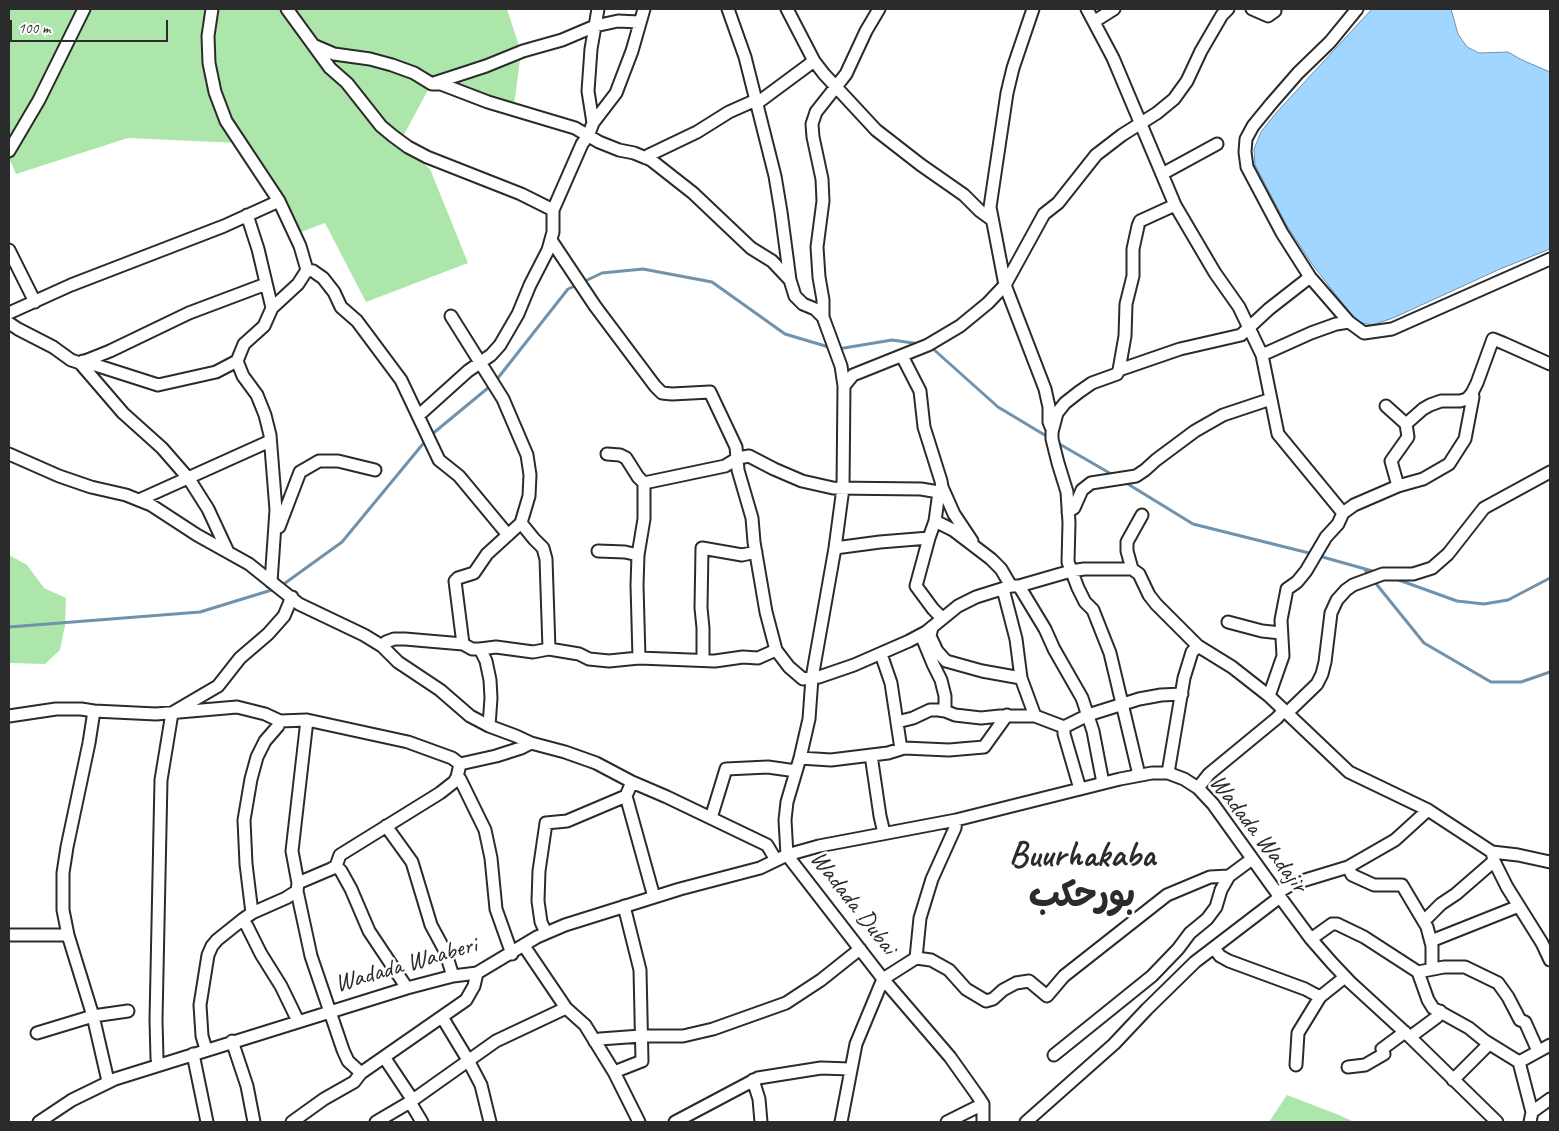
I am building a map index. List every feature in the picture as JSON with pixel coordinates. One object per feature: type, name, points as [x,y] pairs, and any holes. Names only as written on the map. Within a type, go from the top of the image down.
[{"type":"street","points":[[9,150],[39,100],[84,9]]},
{"type":"street","points":[[212,9],[209,63],[215,92],[226,121],[279,201],[300,246],[308,270]]},
{"type":"street","points":[[287,9],[330,68],[347,83],[381,126],[408,147],[427,158],[514,191],[553,210]]},
{"type":"street","points":[[593,123],[588,91],[598,9]]},
{"type":"street","points":[[418,416],[479,363],[491,355],[500,345],[518,314],[548,250],[553,232],[553,210],[593,123],[616,93],[632,51],[644,9]]},
{"type":"street","points":[[728,9],[744,57],[775,176],[782,212],[790,280],[795,296],[803,304],[815,310],[823,317]]},
{"type":"street","points":[[787,9],[814,61],[876,130],[964,195],[991,219]]},
{"type":"street","points":[[787,855],[785,820],[787,802],[809,719],[812,678],[835,548],[843,488],[844,386],[841,366],[823,317],[817,247],[823,201],[822,186],[812,137],[812,124],[816,112],[846,74],[866,31],[879,9]]},
{"type":"street","points":[[1033,9],[1007,93],[990,207],[991,219],[1005,285],[1045,389],[1054,450],[1067,492],[1070,523],[1068,554],[1070,572],[1086,602],[1093,610],[1110,653],[1138,775]]},
{"type":"street","points":[[1087,9],[1095,21],[1113,58],[1128,96],[1142,122],[1175,205],[1215,273],[1239,306],[1262,354],[1278,434],[1343,513]]},
{"type":"street","points":[[1095,21],[1114,9]]},
{"type":"street","points":[[844,386],[853,375],[928,345],[960,326],[988,303],[1005,285],[1044,214],[1058,203],[1096,155],[1174,99],[1187,81],[1201,51],[1222,15],[1228,9]]},
{"type":"street","points":[[1252,9],[1268,16],[1275,11]]},
{"type":"street","points":[[1357,9],[1330,42],[1298,73],[1271,104],[1253,126],[1246,139],[1244,152],[1247,167],[1282,233],[1310,277],[1348,322],[1364,333],[1392,329],[1550,259]]},
{"type":"street","points":[[432,84],[523,51],[562,40],[595,26],[618,21],[639,22]]},
{"type":"street","points":[[313,45],[334,54],[370,59],[392,65],[414,73],[432,84],[441,84],[488,102],[575,128],[619,150],[646,158],[693,193],[751,248],[772,261],[790,280]]},
{"type":"street","points":[[646,158],[697,132],[729,112],[760,101],[814,61]]},
{"type":"street","points":[[1162,174],[1217,144]]},
{"type":"street","points":[[9,313],[71,285],[224,226],[279,201]]},
{"type":"street","points":[[1052,432],[1057,413],[1065,403],[1092,384],[1117,374],[1125,336],[1126,304],[1132,276],[1133,250],[1140,222],[1175,205]]},
{"type":"street","points":[[247,215],[258,249],[272,308]]},
{"type":"street","points":[[551,240],[595,306],[662,393],[710,392],[736,447],[738,470],[752,518],[766,612],[776,650],[789,667],[803,679],[854,665],[881,654],[921,635],[958,606],[976,597],[1084,569],[1132,569]]},
{"type":"street","points":[[9,250],[35,302]]},
{"type":"street","points":[[9,323],[18,330],[53,347],[71,360],[158,385],[216,372],[237,361],[244,344],[264,326],[272,308],[298,284],[308,270]]},
{"type":"street","points":[[308,270],[323,278],[334,292],[341,307],[357,321],[401,380],[439,460],[459,476],[508,535]]},
{"type":"street","points":[[1119,370],[1180,348],[1241,335],[1269,309],[1310,277]]},
{"type":"street","points":[[81,362],[110,351],[190,314],[266,284]]},
{"type":"street","points":[[451,316],[503,399],[527,455],[530,475],[529,496],[521,523],[487,554],[474,573],[458,578],[455,581],[462,644]]},
{"type":"street","points":[[1262,354],[1311,333],[1336,324],[1348,322]]},
{"type":"street","points":[[1406,424],[1430,405],[1440,401],[1467,399],[1472,393],[1484,366],[1492,339],[1550,364]]},
{"type":"street","points":[[902,356],[920,391],[924,427],[941,480],[935,521],[916,586],[942,618]]},
{"type":"street","points":[[237,361],[244,376],[258,395],[265,415],[270,441],[276,510],[271,582]]},
{"type":"street","points":[[81,362],[123,413],[162,448],[189,479],[208,509],[228,552]]},
{"type":"street","points":[[1269,696],[1283,656],[1281,633],[1284,602],[1288,589],[1297,582],[1306,570],[1326,537],[1338,524],[1343,513],[1372,496],[1423,479],[1449,464],[1465,439],[1474,396],[1472,393]]},
{"type":"street","points":[[1068,512],[1074,508],[1082,490],[1091,483],[1136,476],[1195,431],[1223,415],[1271,400]]},
{"type":"street","points":[[1386,406],[1406,424],[1408,437],[1391,461],[1398,486]]},
{"type":"street","points":[[139,500],[270,441]]},
{"type":"street","points":[[9,454],[18,460],[59,476],[91,487],[126,495],[151,506],[197,535],[249,564],[299,604],[364,635],[382,646],[398,662],[440,690],[470,716],[531,743],[596,763],[766,845],[776,860]]},
{"type":"street","points":[[606,454],[620,455],[626,458],[638,477],[644,482]]},
{"type":"street","points":[[644,482],[725,466],[738,458],[749,456],[802,481],[843,488],[940,489]]},
{"type":"street","points":[[274,538],[300,472],[319,461],[338,461],[375,470]]},
{"type":"street","points":[[1198,788],[1209,774],[1318,684],[1325,662],[1331,613],[1346,590],[1353,585],[1383,574],[1413,574],[1432,568],[1448,554],[1484,508],[1550,472]]},
{"type":"street","points":[[639,658],[638,555],[644,519],[644,482]]},
{"type":"street","points":[[940,489],[954,514],[976,546]]},
{"type":"street","points":[[1142,515],[1127,542],[1127,551],[1132,569],[1138,574],[1156,604],[1198,646],[1232,666],[1269,696],[1349,772],[1428,810],[1493,857],[1550,960]]},
{"type":"street","points":[[935,521],[953,530],[976,546],[1001,569],[1072,678],[1088,715],[1104,783]]},
{"type":"street","points":[[521,523],[543,548],[549,617],[549,649]]},
{"type":"street","points":[[835,548],[929,538]]},
{"type":"street","points":[[703,660],[701,608],[702,548],[726,553],[742,554],[756,552]]},
{"type":"street","points":[[598,551],[625,552],[638,555]]},
{"type":"street","points":[[1011,587],[1021,678],[1035,716]]},
{"type":"street","points":[[172,713],[218,686],[240,658],[268,634],[284,616],[292,598]]},
{"type":"street","points":[[1228,622],[1262,631],[1281,633]]},
{"type":"street","points":[[932,627],[930,636],[937,651],[946,661],[982,671],[1021,678]]},
{"type":"street","points":[[921,635],[942,680],[945,711]]},
{"type":"street","points":[[382,646],[394,639],[406,639],[462,644],[472,649],[496,647],[533,652],[549,649],[579,654],[599,661],[639,658],[728,660],[743,657],[758,658],[776,650]]},
{"type":"street","points":[[1168,773],[1184,678],[1192,652],[1198,646]]},
{"type":"street","points":[[480,649],[486,661],[490,680],[489,726]]},
{"type":"street","points":[[881,654],[891,683],[900,749]]},
{"type":"street","points":[[897,722],[913,718],[930,710],[981,718],[1007,715],[1035,716],[1064,726],[1088,715],[1122,704],[1152,696],[1182,694]]},
{"type":"street","points":[[9,716],[56,709],[81,708],[94,711],[172,713],[237,707],[264,714],[280,721],[307,720],[408,742],[452,758],[460,764],[496,756],[522,748],[531,743]]},
{"type":"street","points":[[94,711],[63,873],[63,910],[68,935],[93,1016],[108,1081]]},
{"type":"street","points":[[158,1064],[156,1020],[162,780],[172,713]]},
{"type":"street","points":[[800,758],[831,760],[888,753],[900,749],[949,750],[984,747],[1007,715]]},
{"type":"street","points":[[307,720],[292,851],[297,887],[311,956],[348,1061],[361,1073]]},
{"type":"street","points":[[252,914],[246,864],[244,820],[257,757],[265,741],[280,721]]},
{"type":"street","points":[[1064,726],[1064,734],[1080,788]]},
{"type":"street","points":[[871,755],[884,833]]},
{"type":"street","points":[[206,1050],[202,1036],[200,1006],[208,955],[217,940],[242,920],[286,898],[297,887],[336,866],[340,855],[440,793],[454,782],[460,764]]},
{"type":"street","points":[[711,818],[726,769],[768,767],[796,771]]},
{"type":"street","name":"Wadada Wadajir","points":[[787,855],[819,846],[956,820],[1138,775],[1168,773],[1184,779],[1198,788],[1213,804],[1311,939],[1345,977],[1408,1035],[1497,1122]]},
{"type":"street","points":[[457,777],[460,779],[485,830],[491,858],[496,909],[512,954]]},
{"type":"street","points":[[632,782],[626,796],[654,896]]},
{"type":"street","points":[[546,933],[541,922],[538,901],[539,870],[546,823],[567,821],[626,796]]},
{"type":"street","points":[[1026,1122],[1114,1044],[1146,1009],[1194,962],[1214,948],[1292,884],[1348,867],[1395,840],[1428,810]]},
{"type":"street","points":[[916,958],[920,918],[932,880],[955,828],[956,820]]},
{"type":"street","points":[[386,826],[412,862],[431,925],[445,951],[453,976]]},
{"type":"street","points":[[1423,919],[1456,894],[1493,857],[1518,854],[1550,862]]},
{"type":"street","name":"Wadada Waaberi","points":[[39,1122],[72,1100],[108,1081],[407,988],[453,976],[478,973],[546,933],[654,896],[760,868],[787,855]]},
{"type":"street","name":"Wadada Dubai","points":[[787,855],[883,979],[856,1044],[841,1122]]},
{"type":"street","points":[[1054,1055],[1152,976],[1178,949],[1190,933],[1207,919],[1216,907],[1221,890],[1229,876],[1252,859]]},
{"type":"street","points":[[336,866],[346,880],[369,930],[407,988]]},
{"type":"street","points":[[1348,867],[1352,874],[1374,885],[1402,885],[1427,927],[1431,941],[1432,969]]},
{"type":"street","points":[[983,1122],[983,1104],[950,1057],[883,979],[916,958],[931,960],[949,970],[966,988],[986,1001],[1016,983],[1029,981],[1047,996],[1064,976],[1167,895],[1210,877],[1229,876]]},
{"type":"street","points":[[614,1072],[642,1061],[640,970],[624,906]]},
{"type":"street","points":[[1431,941],[1519,906]]},
{"type":"street","points":[[242,920],[247,926],[260,954],[281,986],[298,1021]]},
{"type":"street","points":[[1311,939],[1332,924],[1337,924],[1364,937],[1418,972],[1428,1000],[1433,1008],[1469,1028],[1489,1044],[1518,1062],[1531,1117]]},
{"type":"street","points":[[9,935],[68,935]]},
{"type":"street","points":[[524,946],[566,1008],[585,1025],[614,1072],[639,1122]]},
{"type":"street","points":[[1214,948],[1220,956],[1229,961],[1305,989],[1320,997]]},
{"type":"street","points":[[595,1042],[600,1039],[641,1036],[683,1036],[714,1029],[786,1003],[821,980],[860,949]]},
{"type":"street","points":[[1418,972],[1444,967],[1465,967],[1498,983],[1520,1020],[1525,1022],[1538,1051]]},
{"type":"street","points":[[292,1122],[310,1111],[324,1099],[354,1082],[361,1073],[466,1000],[474,986],[478,973]]},
{"type":"street","points":[[1296,1066],[1298,1033],[1320,997],[1345,977]]},
{"type":"street","points":[[1132,992],[1146,1009]]},
{"type":"street","points":[[376,1122],[496,1042],[566,1008]]},
{"type":"street","points":[[37,1033],[93,1016],[128,1011]]},
{"type":"street","points":[[1348,1067],[1365,1065],[1384,1054],[1382,1050],[1437,1017],[1440,1011]]},
{"type":"street","points":[[442,1017],[481,1085],[490,1122]]},
{"type":"street","points":[[232,1041],[247,1086],[254,1122]]},
{"type":"street","points":[[1453,1080],[1489,1044]]},
{"type":"street","points":[[1518,1062],[1550,1045]]},
{"type":"street","points":[[193,1054],[207,1122]]},
{"type":"street","points":[[384,1057],[411,1100],[422,1122]]},
{"type":"street","points":[[675,1122],[764,1076],[821,1068],[850,1070]]},
{"type":"street","points":[[754,1080],[759,1099],[761,1122]]},
{"type":"street","points":[[1531,1117],[1550,1099]]},
{"type":"street","points":[[947,1122],[983,1104]]},
{"type":"green space","points":[[9,9],[507,9],[521,52],[513,113],[429,88],[400,142],[430,169],[468,263],[366,302],[325,223],[296,234],[238,143],[128,138],[16,174],[9,158]]},
{"type":"green space","points":[[9,555],[27,565],[44,588],[66,598],[65,625],[60,650],[45,664],[9,663]]},
{"type":"green space","points":[[1287,1095],[1339,1115],[1354,1122],[1269,1122]]},
{"type":"water","points":[[1372,9],[1451,9],[1458,34],[1467,47],[1479,53],[1508,52],[1550,72],[1550,249],[1500,269],[1393,318],[1372,325],[1357,322],[1312,264],[1287,226],[1255,165],[1254,149],[1261,132],[1276,113]]},
{"type":"waterway","points":[[583,282],[602,273],[643,269],[712,282],[785,334],[832,348]]},
{"type":"waterway","points":[[431,435],[494,383],[568,289],[577,285]]},
{"type":"waterway","points":[[838,349],[892,340],[920,344]]},
{"type":"waterway","points":[[931,347],[998,407],[1048,437]]},
{"type":"waterway","points":[[281,586],[342,542],[427,439]]},
{"type":"waterway","points":[[1056,442],[1113,475]]},
{"type":"waterway","points":[[1123,481],[1193,524],[1313,554]]},
{"type":"waterway","points":[[1319,556],[1376,572]]},
{"type":"waterway","points":[[1365,570],[1424,643],[1491,682],[1521,682],[1550,672]]},
{"type":"waterway","points":[[1396,579],[1457,601],[1484,604],[1508,600],[1550,578]]},
{"type":"waterway","points":[[9,627],[200,612],[275,589]]},
{"type":"district","name":"Buurhakaba بورحكب","points":[[1082,877]]}]
